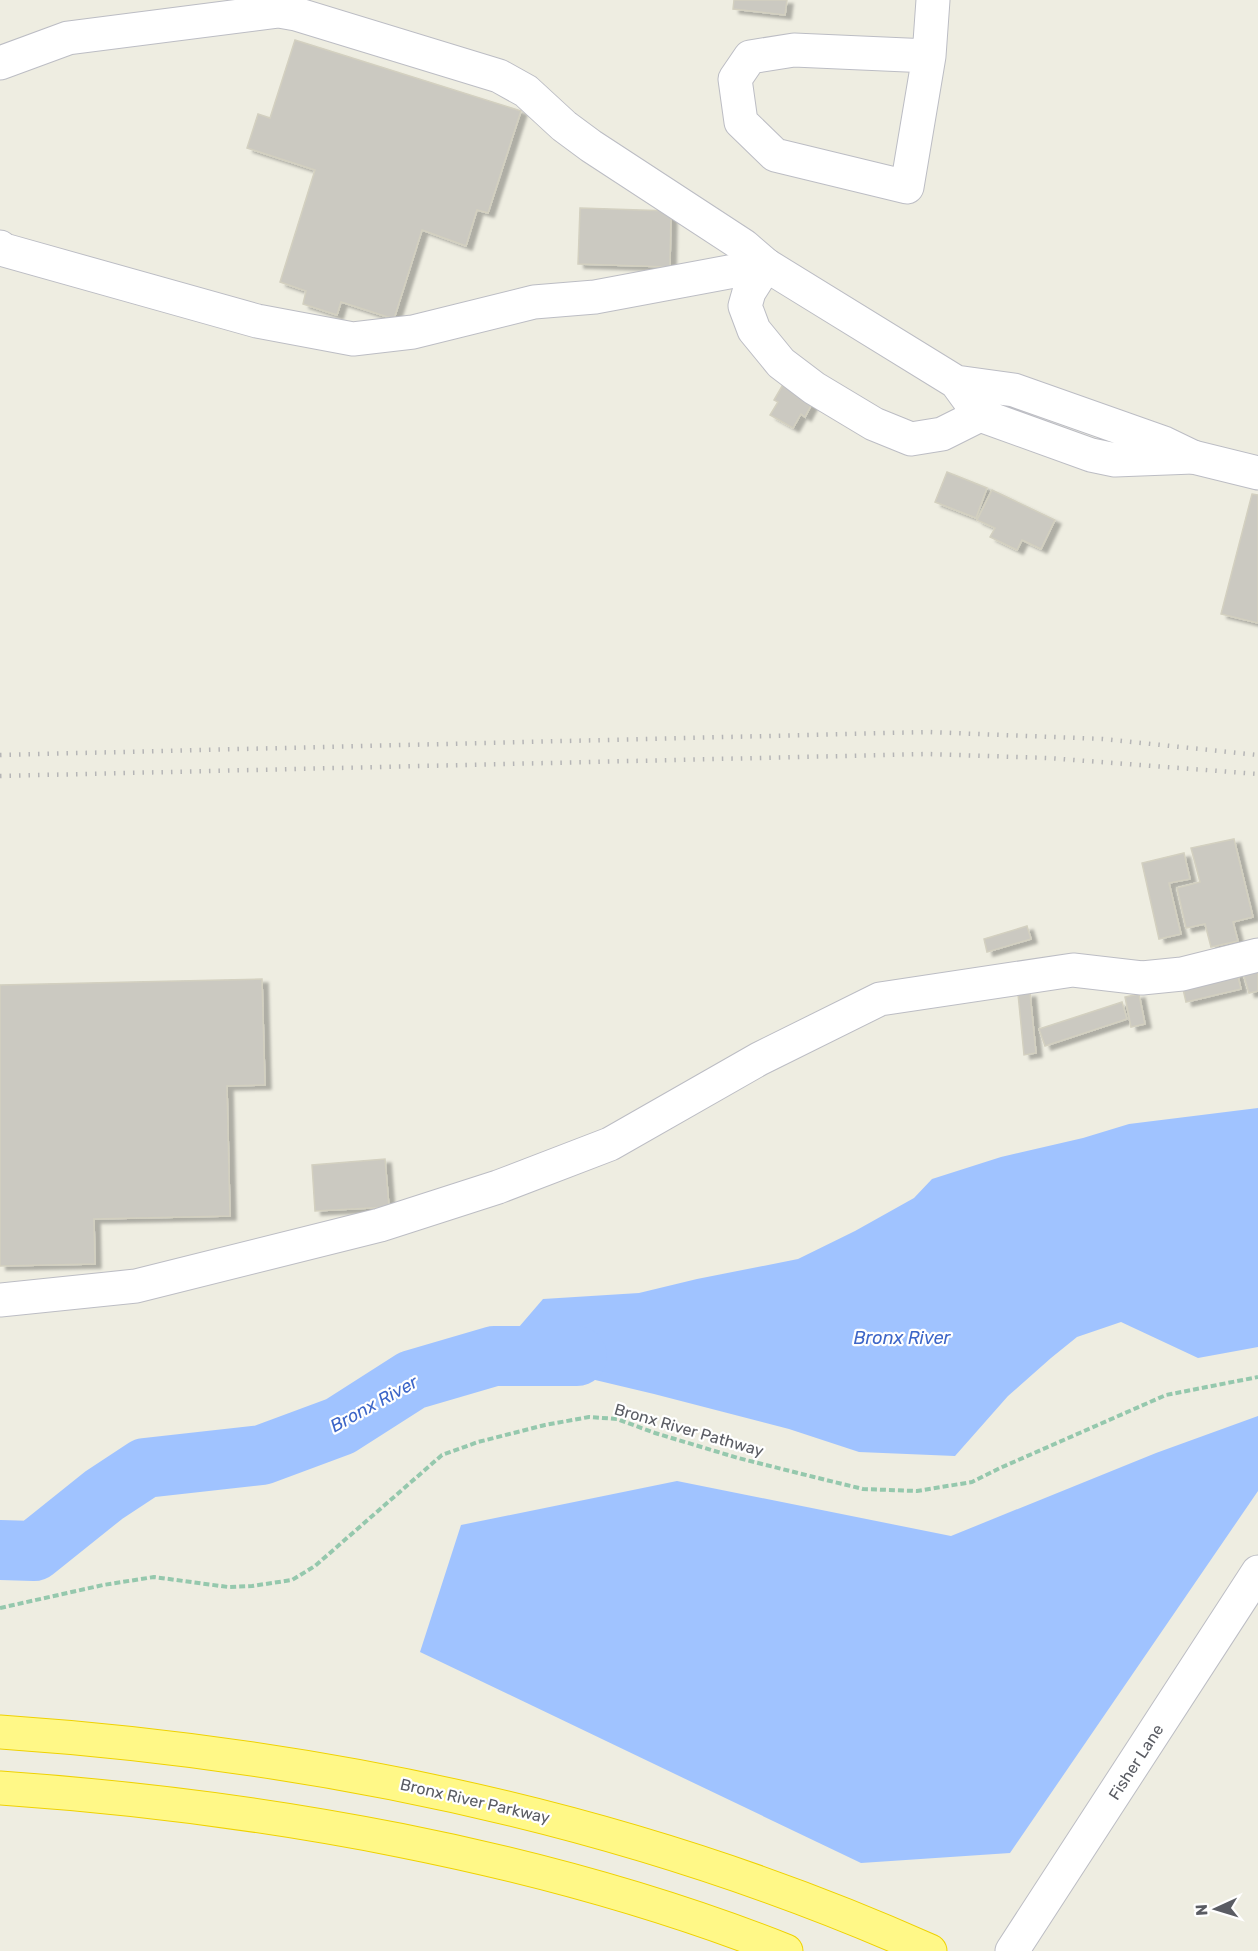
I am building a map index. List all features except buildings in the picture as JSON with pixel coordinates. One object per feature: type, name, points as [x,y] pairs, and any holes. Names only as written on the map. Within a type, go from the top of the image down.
[{"type":"highway","name":"Bronx River Parkway","points":[[0,1732],[117,1742],[256,1759],[369,1778],[500,1806],[639,1843],[757,1881],[836,1911],[930,1951]]},
{"type":"highway","points":[[0,1788],[116,1798],[239,1813],[420,1846],[541,1873],[600,1889],[786,1951]]},
{"type":"street","points":[[929,56],[794,50],[750,57],[735,79],[741,122],[775,155],[907,187],[929,56],[933,0]]},
{"type":"street","points":[[0,63],[68,38],[279,11],[296,14],[499,76],[526,91],[564,126],[591,146],[744,246],[766,265],[957,382],[1014,390],[1164,443],[1193,457],[1258,473]]},
{"type":"street","points":[[0,247],[245,318],[310,333],[353,339],[413,332],[534,302],[595,297],[766,265]]},
{"type":"street","points":[[766,265],[748,292],[745,306],[754,330],[781,363],[814,388],[874,424],[911,439],[942,434],[980,415]]},
{"type":"street","points":[[957,382],[980,415],[1091,455],[1115,460],[1193,457]]},
{"type":"street","points":[[0,1300],[136,1286],[380,1225],[498,1187],[610,1144],[759,1059],[880,999],[1073,970],[1142,978],[1182,974],[1258,955]]},
{"type":"street","name":"Fisher Lane","points":[[1012,1951],[1258,1572]]},
{"type":"path","name":"Bronx River Pathway","points":[[0,1608],[103,1585],[154,1577],[228,1587],[292,1580],[315,1566],[442,1455],[489,1439],[578,1419],[589,1417],[617,1419],[738,1458],[863,1489],[917,1491],[972,1482],[1166,1395],[1258,1377]]},
{"type":"water","name":"Bronx River","points":[[1258,1108],[1258,1347],[1198,1358],[1121,1322],[1077,1337],[1008,1396],[955,1456],[859,1452],[789,1429],[494,1356],[543,1299],[639,1293],[798,1259],[914,1198],[932,1179],[1001,1157],[1083,1138],[1129,1124]]},
{"type":"water","points":[[1258,1416],[1258,1491],[1010,1853],[861,1863],[420,1652],[461,1525],[677,1481],[951,1536],[1156,1453]]},
{"type":"waterway","name":"Bronx River","points":[[0,1550],[34,1551],[104,1495],[145,1468],[262,1455],[340,1426],[412,1380],[494,1356],[577,1356]]},
{"type":"railway","points":[[0,755],[928,732],[1103,739],[1258,755]]},
{"type":"railway","points":[[0,776],[927,754],[1048,758],[1258,774]]}]
